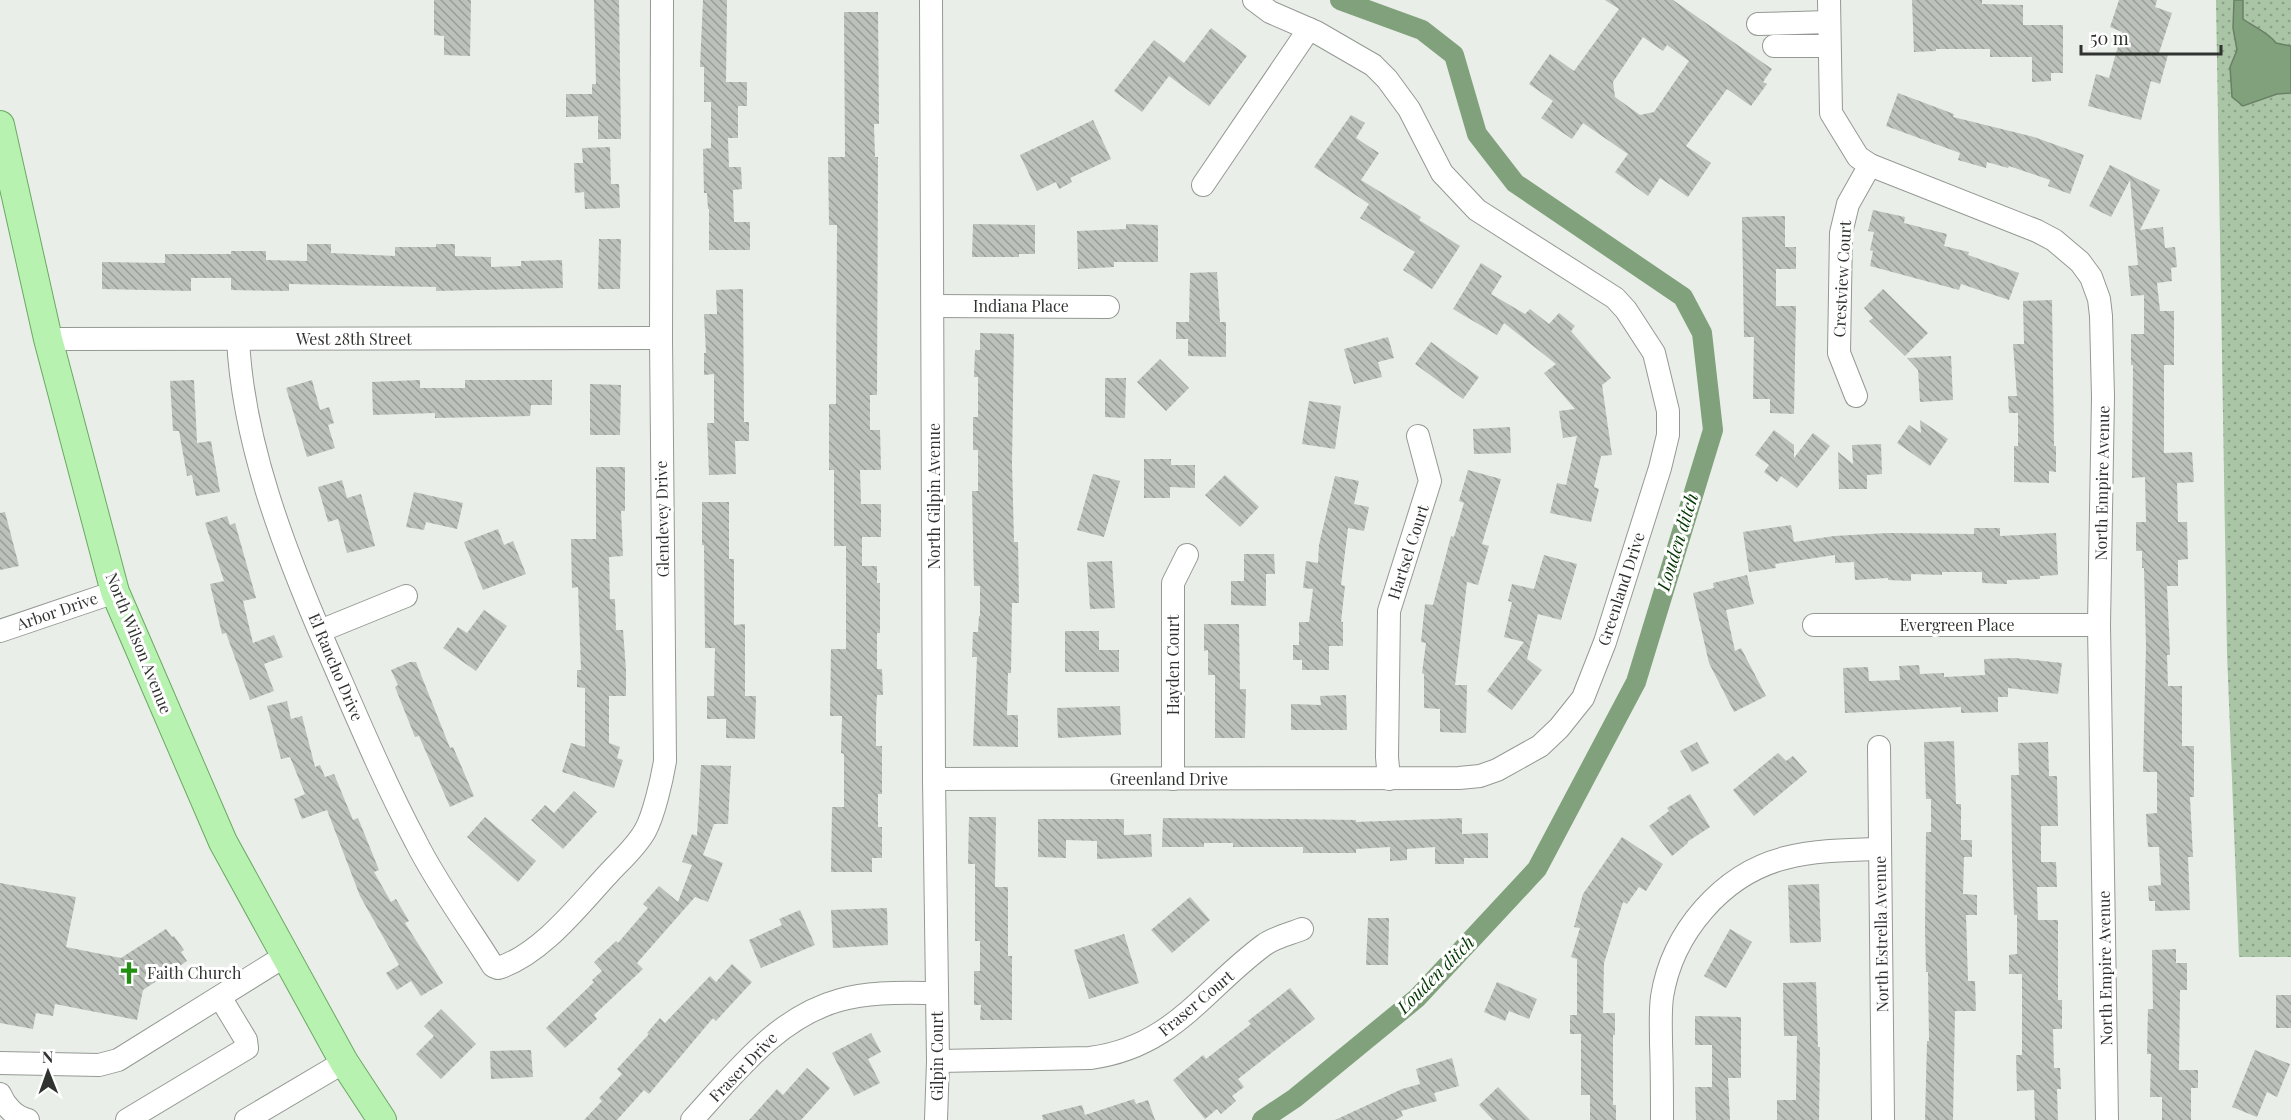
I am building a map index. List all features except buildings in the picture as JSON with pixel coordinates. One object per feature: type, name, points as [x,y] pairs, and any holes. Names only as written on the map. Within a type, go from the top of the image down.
[{"type":"main road","name":"North Wilson Avenue","points":[[0,125],[48,339],[115,592],[223,842],[344,1062],[382,1120]]},
{"type":"street","name":"Glendevey Drive","points":[[498,968],[517,960],[550,935],[627,854],[645,831],[663,778],[665,760],[661,338],[662,0]]},
{"type":"street","name":"North Gilpin Avenue","points":[[931,0],[937,993]]},
{"type":"street","name":"Greenland Drive","points":[[934,779],[1459,778],[1480,776],[1497,770],[1540,746],[1559,728],[1583,698],[1605,642],[1660,468],[1668,435],[1668,411],[1654,353],[1620,304],[1596,286],[1477,210],[1442,173],[1409,109],[1387,79],[1373,65],[1310,29],[1270,12],[1254,0]]},
{"type":"street","points":[[1758,24],[1829,11]]},
{"type":"street","name":"North Empire Avenue","points":[[1829,11],[1831,113],[1858,157],[1870,165],[2037,231],[2068,250],[2091,277],[2099,299],[2103,398],[2099,625],[2107,1120]]},
{"type":"street","points":[[1203,185],[1310,29]]},
{"type":"street","points":[[1774,46],[1829,46]]},
{"type":"street","name":"Crestview Court","points":[[1856,396],[1839,353],[1841,233],[1848,204],[1870,165]]},
{"type":"street","name":"Indiana Place","points":[[933,306],[1108,307]]},
{"type":"street","name":"West 28th Street","points":[[48,339],[661,338]]},
{"type":"street","name":"El Rancho Drive","points":[[238,339],[242,389],[248,418],[281,534],[320,631],[377,764],[417,845],[493,966],[498,968]]},
{"type":"street","name":"Hartsel Court","points":[[1389,778],[1387,757],[1389,611],[1430,481],[1418,436]]},
{"type":"street","name":"Hayden Court","points":[[1173,779],[1173,583],[1187,555]]},
{"type":"street","name":"Arbor Drive","points":[[0,631],[115,592]]},
{"type":"street","points":[[320,631],[406,596]]},
{"type":"street","name":"Evergreen Place","points":[[1814,625],[2099,625]]},
{"type":"street","name":"North Estrella Avenue","points":[[1879,747],[1884,1120]]},
{"type":"street","points":[[1662,1120],[1662,998],[1669,969],[1696,919],[1714,899],[1759,866],[1803,854],[1880,849]]},
{"type":"street","name":"Fraser Court","points":[[938,1061],[1090,1058],[1107,1056],[1134,1048],[1173,1026],[1266,944],[1302,929]]},
{"type":"street","points":[[0,1063],[99,1065],[118,1060],[285,956]]},
{"type":"street","name":"Gilpin Court","points":[[936,1120],[937,993]]},
{"type":"street","name":"Fraser Drive","points":[[692,1120],[765,1042],[804,1014],[843,999],[881,994],[937,993]]},
{"type":"street","points":[[127,1120],[246,1048],[246,1040],[220,997]]},
{"type":"street","points":[[246,1120],[344,1062]]},
{"type":"street","points":[[0,1094],[5,1104],[28,1120]]},
{"type":"shaded area","points":[[2216,0],[2291,0],[2291,957],[2239,957],[2227,653]]},
{"type":"shaded area","points":[[2234,0],[2243,0],[2243,19],[2276,43],[2291,46],[2291,93],[2277,94],[2243,106],[2232,97],[2230,67],[2237,50],[2233,28]]},
{"type":"waterway","name":"Louden ditch","points":[[1262,1120],[1295,1098],[1417,998],[1537,869],[1636,682],[1713,430],[1702,333],[1683,297],[1515,183],[1477,134],[1454,55],[1422,30],[1340,0]]},
{"type":"place","name":"Faith Church","points":[[129,973]]}]
